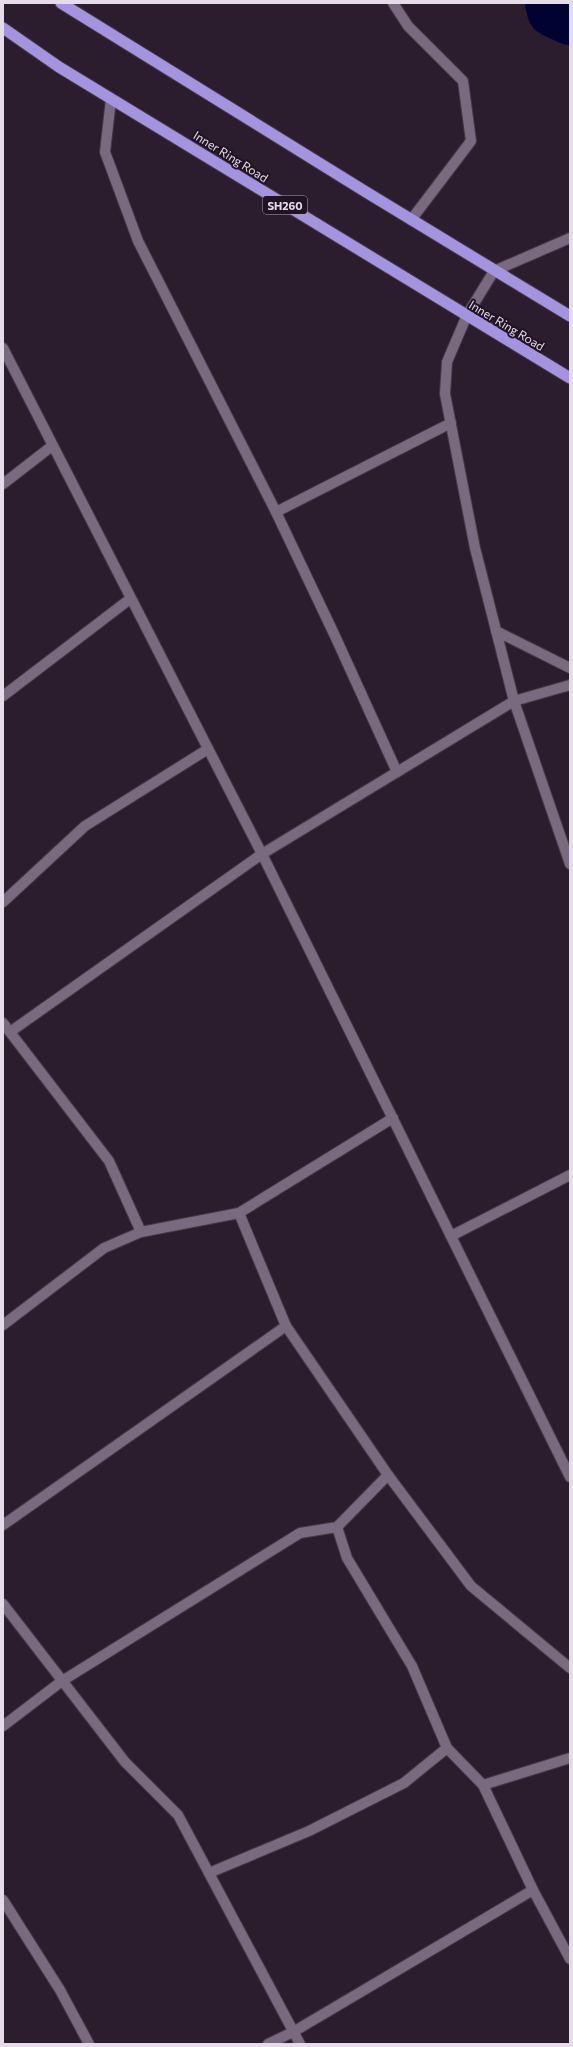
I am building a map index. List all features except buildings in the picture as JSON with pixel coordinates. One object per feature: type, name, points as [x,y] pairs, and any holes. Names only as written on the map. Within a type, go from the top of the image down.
[{"type":"highway","points":[[61,3],[411,220],[570,316]]},
{"type":"highway","name":"Inner Ring Road","points":[[3,28],[59,67],[570,378]]},
{"type":"street","points":[[393,3],[408,26],[463,81],[471,141],[411,220]]},
{"type":"street","points":[[112,99],[105,152],[138,241],[276,512],[397,772]]},
{"type":"street","points":[[570,238],[494,271],[467,315],[447,362],[445,394],[475,548],[514,701],[570,864]]},
{"type":"street","points":[[3,348],[130,599],[262,854],[570,1477]]},
{"type":"street","points":[[276,512],[451,423]]},
{"type":"street","points":[[3,484],[52,446]]},
{"type":"street","points":[[3,696],[130,599]]},
{"type":"street","points":[[496,631],[570,668]]},
{"type":"street","points":[[10,1032],[262,854],[514,701],[570,684]]},
{"type":"street","points":[[3,902],[85,826],[208,749]]},
{"type":"street","points":[[3,1023],[109,1161],[140,1232]]},
{"type":"street","points":[[3,1325],[104,1248],[140,1232],[240,1214],[393,1118]]},
{"type":"street","points":[[451,1236],[570,1175]]},
{"type":"street","points":[[240,1214],[286,1326],[388,1475],[471,1586],[570,1668]]},
{"type":"street","points":[[3,1525],[286,1326]]},
{"type":"street","points":[[3,1726],[62,1681],[300,1533],[338,1526],[388,1475]]},
{"type":"street","points":[[338,1526],[347,1558],[412,1666],[447,1748],[483,1785],[533,1890],[570,1959]]},
{"type":"street","points":[[3,1604],[126,1762],[178,1815],[300,2044]]},
{"type":"street","points":[[209,1873],[309,1831],[404,1782],[447,1748]]},
{"type":"street","points":[[483,1785],[570,1758]]},
{"type":"street","points":[[268,2044],[293,2032],[533,1890]]},
{"type":"street","points":[[3,1900],[60,1990],[89,2044]]},
{"type":"waterway","points":[[551,3],[553,11],[570,19]]}]
